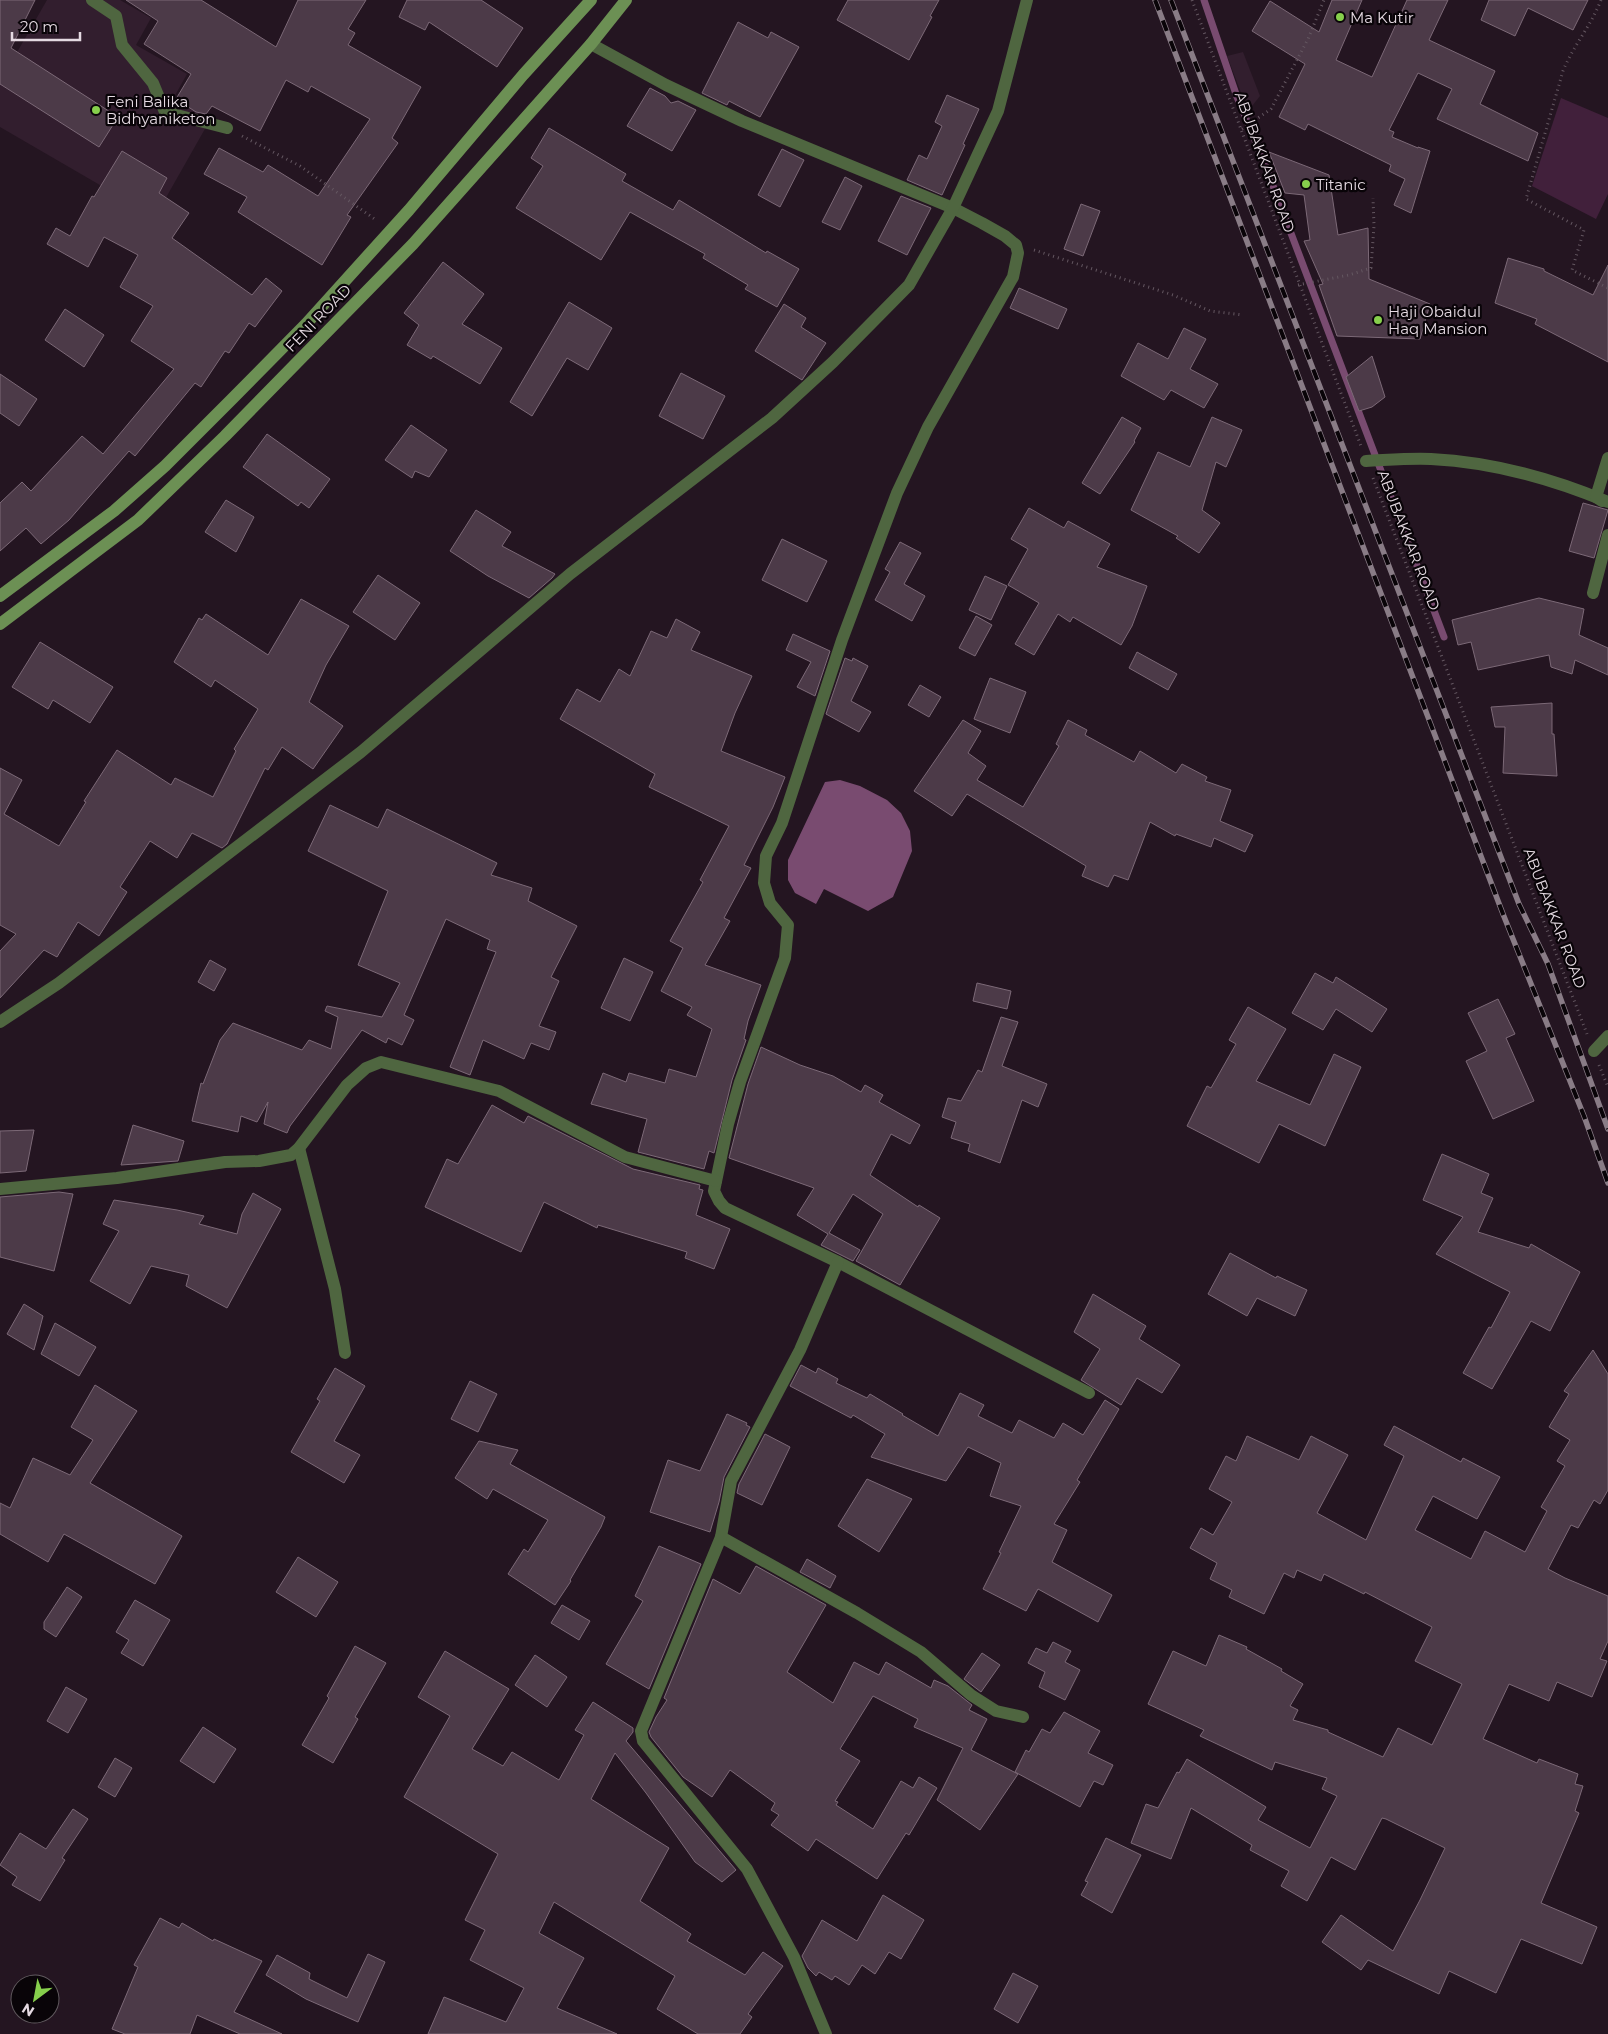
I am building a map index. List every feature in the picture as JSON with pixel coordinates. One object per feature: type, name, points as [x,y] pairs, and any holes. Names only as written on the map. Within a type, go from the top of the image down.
[{"type":"main road","points":[[0,596],[114,511],[165,466],[306,324],[391,230],[478,131],[523,75],[591,0]]},
{"type":"main road","name":"FENI ROAD","points":[[0,624],[138,520],[225,436],[413,244],[591,44],[626,0]]},
{"type":"street","points":[[92,0],[116,16],[122,45],[153,83],[165,112],[227,128]]},
{"type":"street","points":[[0,1022],[59,984],[361,752],[570,574],[772,418],[833,362],[909,285],[954,208],[998,111],[1028,0]]},
{"type":"street","points":[[591,44],[666,85],[742,121],[954,208],[990,227],[1016,245],[1018,253],[1013,277],[928,427],[896,493],[842,640],[782,823],[766,856],[764,883],[770,903],[788,924],[785,958],[740,1082],[728,1124],[714,1191],[718,1201],[725,1208],[838,1262],[1090,1393]]},
{"type":"street","points":[[1366,460],[1431,459],[1492,466],[1552,480],[1604,501],[1608,458]]},
{"type":"street","points":[[1593,593],[1608,535]]},
{"type":"street","points":[[1594,1051],[1608,1036]]},
{"type":"street","points":[[0,1189],[117,1178],[225,1162],[259,1161],[291,1155],[299,1148],[347,1085],[366,1068],[381,1062],[499,1091],[625,1157],[716,1181]]},
{"type":"street","points":[[299,1148],[335,1288],[345,1353]]},
{"type":"street","points":[[826,2034],[794,1956],[747,1869],[643,1741],[641,1731],[720,1537],[731,1482],[800,1350],[838,1262]]},
{"type":"street","points":[[720,1537],[857,1613],[920,1652],[972,1695],[996,1711],[1023,1717]]},
{"type":"path","name":"ABUBAKKAR ROAD","points":[[1192,0],[1242,129],[1298,285],[1608,1087]]},
{"type":"path","points":[[1242,129],[1271,109],[1308,39],[1324,0]]},
{"type":"path","points":[[1601,0],[1584,34],[1570,54],[1563,71],[1526,199],[1584,230],[1572,270],[1608,288]]},
{"type":"path","points":[[227,128],[300,166],[391,230]]},
{"type":"path","points":[[1298,285],[1349,275],[1371,268],[1374,226],[1373,198]]},
{"type":"path","points":[[1016,245],[1174,295],[1210,311],[1243,315]]},
{"type":"shaded area","name":"Feni Balika Bidhyaniketon","points":[[47,0],[120,0],[151,18],[136,45],[187,74],[173,99],[210,120],[155,217],[0,127],[0,82]]},
{"type":"shaded area","points":[[1243,52],[1260,96],[1248,111],[1227,56]]},
{"type":"shaded area","points":[[1561,98],[1608,118],[1608,194],[1596,219],[1532,186]]},
{"type":"shaded area","points":[[840,780],[860,786],[887,800],[901,813],[910,831],[912,851],[893,897],[868,911],[824,889],[816,904],[795,893],[788,880],[788,860],[825,782]]},
{"type":"building","points":[[0,0],[35,0],[11,48],[118,117],[99,147],[0,84]]},
{"type":"building","points":[[126,0],[201,0],[276,47],[298,0],[366,0],[348,29],[355,33],[348,45],[421,87],[392,138],[398,143],[347,215],[351,217],[322,265],[238,212],[247,197],[204,174],[219,148],[263,172],[268,165],[318,196],[370,119],[311,86],[308,92],[286,80],[260,131],[212,106],[206,114],[196,112],[176,99],[191,74],[144,44],[158,21]]},
{"type":"building","points":[[407,0],[481,0],[523,28],[497,67],[429,22],[425,30],[399,17]]},
{"type":"building","points":[[848,0],[939,0],[909,60],[837,20]]},
{"type":"building","points":[[1332,0],[1362,0],[1336,60],[1372,77],[1407,0],[1448,0],[1429,40],[1495,71],[1480,104],[1538,133],[1528,161],[1437,119],[1452,89],[1418,73],[1389,130],[1394,132],[1392,137],[1430,151],[1411,213],[1394,205],[1405,179],[1389,171],[1391,165],[1308,124],[1305,130],[1279,117],[1305,64],[1252,31],[1270,1],[1319,32]]},
{"type":"building","points":[[1489,0],[1588,0],[1573,30],[1528,8],[1515,36],[1481,20]]},
{"type":"building","points":[[738,22],[768,38],[771,32],[799,47],[760,117],[729,101],[727,105],[702,93]]},
{"type":"building","points":[[650,88],[665,96],[671,103],[678,101],[696,110],[672,151],[627,126]]},
{"type":"building","points":[[947,95],[979,109],[942,195],[907,180],[919,155],[927,159],[942,126],[935,122]]},
{"type":"building","points":[[549,128],[626,174],[622,181],[673,210],[679,200],[766,253],[767,251],[799,269],[777,307],[745,289],[748,285],[703,258],[705,254],[630,212],[601,260],[516,208],[543,166],[531,158]]},
{"type":"building","points":[[782,149],[804,160],[780,207],[758,195]]},
{"type":"building","points":[[122,151],[167,178],[159,193],[189,213],[172,238],[252,295],[266,278],[282,291],[255,327],[249,323],[229,353],[225,351],[201,387],[195,383],[135,456],[129,451],[69,520],[41,544],[26,528],[0,551],[0,503],[22,482],[31,491],[82,436],[103,454],[174,369],[131,341],[153,306],[120,287],[138,255],[104,237],[88,267],[47,244],[56,228],[70,236],[92,196],[94,197]]},
{"type":"building","points":[[1269,152],[1329,175],[1338,235],[1368,228],[1369,279],[1430,304],[1420,339],[1337,336],[1319,285],[1323,284],[1304,241],[1310,240],[1304,195],[1285,193]]},
{"type":"building","points":[[845,177],[862,186],[840,230],[822,222]]},
{"type":"building","points":[[901,196],[931,208],[907,255],[878,241]]},
{"type":"building","points":[[1081,204],[1100,211],[1083,256],[1064,249]]},
{"type":"building","points":[[1508,258],[1544,269],[1544,271],[1593,295],[1608,265],[1608,362],[1535,324],[1537,319],[1495,303]]},
{"type":"building","points":[[443,262],[484,294],[462,324],[502,348],[480,384],[433,356],[431,359],[407,345],[419,325],[404,313]]},
{"type":"building","points":[[1019,288],[1067,309],[1058,329],[1010,308]]},
{"type":"building","points":[[569,302],[612,328],[588,370],[567,358],[532,416],[510,402]]},
{"type":"building","points":[[784,304],[806,318],[801,327],[826,343],[802,380],[755,351]]},
{"type":"building","points":[[65,309],[104,335],[84,367],[45,340]]},
{"type":"building","points":[[1184,328],[1206,339],[1190,369],[1218,384],[1204,408],[1171,390],[1164,400],[1121,376],[1138,343],[1168,359]]},
{"type":"building","points":[[1372,356],[1385,397],[1372,407],[1359,411],[1346,377]]},
{"type":"building","points":[[681,373],[725,396],[703,439],[659,416]]},
{"type":"building","points":[[0,374],[37,399],[19,426],[0,413]]},
{"type":"building","points":[[1122,417],[1141,428],[1135,442],[1100,494],[1082,483]]},
{"type":"building","points":[[1212,417],[1242,430],[1226,467],[1216,462],[1202,510],[1220,523],[1199,553],[1176,538],[1178,536],[1131,510],[1158,452],[1190,467]]},
{"type":"building","points":[[411,425],[447,450],[429,477],[415,471],[412,478],[385,460]]},
{"type":"building","points":[[267,434],[330,479],[309,508],[301,502],[298,506],[243,467]]},
{"type":"building","points":[[226,500],[254,517],[236,552],[205,532]]},
{"type":"building","points":[[1583,503],[1608,510],[1594,558],[1569,551]]},
{"type":"building","points":[[1029,508],[1064,528],[1068,521],[1110,544],[1097,567],[1147,586],[1132,626],[1121,645],[1073,617],[1070,622],[1058,614],[1034,655],[1015,644],[1039,603],[1008,585],[1028,549],[1011,539]]},
{"type":"building","points":[[476,510],[511,532],[502,546],[555,574],[529,598],[488,576],[450,551]]},
{"type":"building","points":[[782,539],[827,561],[807,602],[762,580]]},
{"type":"building","points":[[900,542],[921,553],[904,584],[925,596],[912,621],[875,600],[890,572],[885,569]]},
{"type":"building","points":[[378,575],[420,603],[395,640],[353,612]]},
{"type":"building","points":[[985,576],[1007,586],[991,620],[969,610]]},
{"type":"building","points":[[1539,598],[1584,609],[1579,635],[1608,648],[1608,675],[1575,660],[1572,674],[1551,667],[1549,655],[1478,670],[1471,642],[1458,645],[1452,620]]},
{"type":"building","points":[[301,599],[349,626],[326,665],[309,702],[343,726],[313,769],[282,747],[268,770],[265,768],[227,844],[222,848],[192,833],[177,858],[150,841],[120,887],[127,892],[99,936],[78,922],[57,957],[44,950],[0,998],[0,951],[16,934],[0,925],[0,768],[22,780],[4,814],[59,846],[86,802],[84,801],[117,750],[171,785],[175,778],[213,797],[236,751],[234,749],[258,709],[215,680],[211,687],[174,662],[199,618],[202,620],[206,614],[268,655]]},
{"type":"building","points":[[976,616],[992,625],[975,656],[959,648]]},
{"type":"building","points":[[676,619],[700,632],[691,650],[752,676],[735,713],[721,751],[785,777],[773,807],[744,865],[751,868],[724,918],[730,921],[705,965],[761,985],[748,1021],[744,1039],[746,1040],[732,1080],[714,1153],[709,1151],[704,1169],[638,1152],[647,1119],[591,1104],[603,1073],[626,1082],[629,1073],[665,1083],[669,1069],[696,1077],[712,1029],[687,1015],[692,1007],[661,991],[683,948],[670,941],[703,882],[700,880],[729,826],[649,787],[655,774],[560,719],[577,689],[600,702],[619,669],[630,676],[651,631],[667,638]]},
{"type":"building","points":[[793,634],[830,651],[815,696],[797,687],[811,662],[786,650]]},
{"type":"building","points":[[40,642],[113,687],[90,723],[53,700],[48,709],[12,687]]},
{"type":"building","points":[[1137,652],[1177,674],[1168,690],[1129,668]]},
{"type":"building","points":[[845,658],[852,661],[853,658],[868,666],[851,701],[871,712],[859,732],[826,714]]},
{"type":"building","points":[[990,678],[1026,692],[1010,733],[974,719]]},
{"type":"building","points":[[920,685],[941,697],[929,717],[908,705]]},
{"type":"building","points":[[1552,703],[1552,734],[1554,734],[1557,776],[1503,773],[1505,727],[1495,727],[1491,707]]},
{"type":"building","points":[[963,720],[981,731],[968,753],[986,766],[977,780],[1023,807],[1059,746],[1056,744],[1068,720],[1087,730],[1085,735],[1134,762],[1140,751],[1176,773],[1182,764],[1207,777],[1205,781],[1231,790],[1220,821],[1253,835],[1245,852],[1214,838],[1211,847],[1176,834],[1175,836],[1150,822],[1128,880],[1114,875],[1108,887],[1082,876],[1086,866],[967,794],[952,816],[914,791]]},
{"type":"building","points":[[330,805],[378,828],[387,809],[497,863],[491,875],[532,888],[528,901],[577,926],[551,977],[559,981],[539,1026],[556,1032],[549,1050],[531,1043],[524,1059],[483,1040],[470,1075],[450,1067],[496,952],[487,949],[490,940],[446,919],[404,1015],[414,1020],[402,1045],[388,1038],[386,1043],[362,1030],[290,1126],[287,1133],[264,1124],[268,1102],[257,1122],[241,1116],[238,1132],[192,1121],[201,1083],[203,1084],[220,1040],[233,1023],[302,1050],[309,1040],[331,1049],[338,1017],[325,1011],[327,1006],[382,1017],[400,983],[358,965],[388,891],[308,851]]},
{"type":"building","points":[[624,958],[653,972],[630,1021],[601,1008]]},
{"type":"building","points":[[210,960],[226,969],[214,991],[198,982]]},
{"type":"building","points":[[1315,973],[1333,983],[1336,977],[1387,1009],[1372,1032],[1336,1009],[1323,1030],[1292,1013]]},
{"type":"building","points":[[977,983],[1011,991],[1007,1009],[973,1001]]},
{"type":"building","points":[[1498,999],[1515,1034],[1506,1038],[1534,1101],[1493,1119],[1466,1061],[1487,1051],[1468,1013]]},
{"type":"building","points":[[1248,1007],[1286,1029],[1256,1081],[1310,1105],[1334,1054],[1361,1067],[1325,1146],[1279,1124],[1259,1163],[1187,1126],[1207,1086],[1211,1088],[1236,1044],[1229,1040]]},
{"type":"building","points":[[1001,1017],[1018,1022],[1002,1066],[1047,1084],[1038,1107],[1022,1100],[1000,1163],[968,1151],[970,1144],[951,1138],[956,1122],[942,1117],[948,1098],[961,1101],[978,1070],[982,1072]]},
{"type":"building","points":[[761,1047],[800,1065],[833,1076],[861,1092],[865,1085],[883,1095],[879,1102],[920,1125],[910,1144],[891,1134],[870,1175],[918,1207],[919,1205],[940,1218],[900,1285],[856,1261],[883,1214],[853,1194],[829,1233],[860,1250],[853,1261],[821,1245],[828,1234],[797,1215],[814,1188],[729,1158],[748,1084]]},
{"type":"building","points":[[492,1105],[524,1123],[528,1116],[633,1169],[700,1185],[699,1189],[703,1190],[696,1215],[730,1229],[714,1269],[685,1258],[687,1252],[598,1225],[597,1228],[544,1202],[521,1252],[425,1207],[447,1159],[458,1164]]},
{"type":"building","points":[[133,1125],[184,1141],[178,1161],[121,1165]]},
{"type":"building","points":[[34,1130],[26,1171],[0,1173],[0,1131]]},
{"type":"building","points":[[1442,1154],[1489,1174],[1481,1193],[1493,1198],[1478,1232],[1529,1248],[1531,1244],[1580,1272],[1550,1331],[1531,1321],[1492,1389],[1463,1373],[1489,1327],[1491,1328],[1510,1292],[1436,1254],[1463,1217],[1423,1200]]},
{"type":"building","points":[[59,1192],[73,1194],[54,1271],[0,1257],[0,1197]]},
{"type":"building","points":[[253,1193],[281,1209],[227,1308],[186,1286],[189,1275],[151,1266],[130,1304],[90,1281],[119,1231],[103,1224],[114,1200],[204,1216],[199,1224],[237,1234],[242,1214]]},
{"type":"building","points":[[1230,1253],[1276,1278],[1277,1276],[1307,1290],[1295,1316],[1257,1298],[1247,1316],[1208,1294]]},
{"type":"building","points":[[1093,1294],[1146,1326],[1139,1339],[1180,1365],[1162,1393],[1137,1378],[1121,1405],[1081,1380],[1100,1349],[1074,1332]]},
{"type":"building","points":[[24,1304],[43,1316],[34,1350],[7,1334]]},
{"type":"building","points":[[55,1323],[96,1347],[79,1376],[41,1354]]},
{"type":"building","points":[[1593,1350],[1608,1374],[1608,1490],[1600,1504],[1594,1500],[1578,1528],[1571,1525],[1548,1569],[1608,1596],[1608,1641],[1600,1659],[1607,1661],[1592,1697],[1557,1682],[1549,1701],[1509,1684],[1483,1739],[1537,1763],[1539,1759],[1578,1774],[1575,1784],[1583,1786],[1575,1811],[1579,1813],[1541,1903],[1597,1927],[1582,1964],[1521,1939],[1496,1993],[1449,1971],[1439,1994],[1368,1960],[1361,1970],[1322,1942],[1341,1915],[1393,1951],[1420,1900],[1445,1848],[1386,1819],[1382,1818],[1355,1870],[1331,1857],[1307,1901],[1281,1886],[1289,1871],[1250,1850],[1252,1845],[1191,1808],[1171,1859],[1131,1843],[1146,1804],[1158,1808],[1177,1772],[1179,1773],[1187,1759],[1266,1807],[1258,1820],[1310,1848],[1337,1796],[1322,1789],[1327,1778],[1275,1762],[1272,1770],[1200,1736],[1204,1730],[1148,1704],[1173,1651],[1206,1666],[1219,1635],[1247,1647],[1246,1649],[1282,1669],[1281,1671],[1303,1684],[1290,1706],[1298,1710],[1293,1720],[1328,1730],[1328,1732],[1383,1757],[1398,1728],[1432,1745],[1462,1684],[1415,1661],[1432,1627],[1365,1592],[1364,1594],[1324,1574],[1321,1581],[1297,1570],[1294,1578],[1284,1573],[1264,1614],[1229,1597],[1232,1590],[1210,1579],[1217,1563],[1190,1548],[1201,1528],[1213,1535],[1232,1502],[1209,1489],[1226,1456],[1236,1461],[1247,1436],[1299,1460],[1311,1436],[1348,1455],[1317,1513],[1366,1540],[1404,1456],[1384,1445],[1394,1426],[1461,1462],[1463,1458],[1500,1477],[1477,1519],[1433,1496],[1415,1530],[1471,1559],[1485,1531],[1525,1552],[1547,1511],[1541,1507],[1565,1466],[1557,1461],[1570,1440],[1549,1427],[1569,1394],[1564,1391]]},
{"type":"building","points":[[801,1365],[816,1373],[818,1368],[838,1379],[836,1383],[867,1398],[870,1394],[938,1436],[960,1393],[984,1405],[978,1416],[1012,1433],[1019,1420],[1054,1438],[1063,1423],[1083,1435],[1105,1400],[1119,1409],[1077,1480],[1080,1482],[1054,1524],[1067,1530],[1052,1562],[1112,1595],[1098,1622],[1038,1589],[1026,1611],[983,1589],[1021,1506],[990,1496],[1001,1463],[968,1447],[946,1481],[871,1457],[885,1434],[853,1415],[851,1418],[790,1386]]},
{"type":"building","points":[[335,1368],[365,1386],[334,1441],[360,1455],[344,1483],[291,1452],[320,1401],[317,1399]]},
{"type":"building","points":[[470,1381],[497,1394],[478,1432],[451,1419]]},
{"type":"building","points":[[95,1385],[137,1411],[90,1483],[182,1536],[155,1584],[64,1534],[48,1562],[0,1534],[0,1503],[10,1508],[33,1458],[70,1475],[93,1440],[71,1427]]},
{"type":"building","points":[[727,1414],[747,1423],[746,1425],[750,1427],[724,1477],[710,1532],[650,1512],[668,1460],[700,1471]]},
{"type":"building","points":[[765,1434],[790,1447],[762,1505],[737,1493],[739,1484]]},
{"type":"building","points":[[479,1441],[518,1450],[510,1464],[605,1517],[571,1581],[555,1605],[508,1574],[524,1549],[528,1552],[548,1520],[493,1489],[487,1499],[455,1478]]},
{"type":"building","points":[[867,1479],[912,1499],[879,1552],[838,1526]]},
{"type":"building","points":[[659,1546],[701,1564],[649,1689],[606,1664],[643,1601],[635,1596]]},
{"type":"building","points":[[298,1557],[338,1582],[316,1617],[276,1592]]},
{"type":"building","points":[[807,1559],[836,1576],[830,1588],[800,1572]]},
{"type":"building","points":[[756,1566],[826,1605],[787,1672],[833,1703],[854,1662],[879,1675],[886,1662],[931,1688],[934,1680],[948,1686],[972,1705],[969,1710],[987,1719],[971,1750],[1018,1774],[980,1830],[937,1800],[963,1748],[914,1727],[918,1719],[873,1696],[840,1749],[860,1761],[835,1801],[838,1802],[836,1805],[873,1829],[901,1781],[913,1788],[919,1777],[937,1788],[909,1835],[906,1833],[877,1879],[816,1839],[808,1851],[771,1825],[779,1815],[771,1810],[775,1803],[730,1770],[712,1797],[683,1777],[649,1732],[667,1700],[664,1698],[713,1579],[740,1594]]},
{"type":"building","points":[[67,1587],[82,1597],[56,1637],[44,1629],[44,1622]]},
{"type":"building","points":[[135,1600],[170,1620],[143,1666],[121,1653],[129,1640],[116,1632]]},
{"type":"building","points":[[562,1605],[590,1621],[579,1640],[551,1623]]},
{"type":"building","points":[[1053,1642],[1071,1651],[1065,1662],[1080,1670],[1065,1700],[1039,1687],[1045,1672],[1028,1663],[1036,1648],[1047,1653]]},
{"type":"building","points":[[355,1646],[386,1663],[355,1717],[358,1719],[333,1763],[302,1745],[329,1698],[327,1696]]},
{"type":"building","points":[[445,1651],[509,1689],[472,1749],[503,1766],[512,1752],[559,1780],[584,1735],[575,1730],[593,1702],[633,1728],[633,1732],[626,1741],[736,1870],[722,1882],[695,1862],[615,1753],[591,1799],[669,1848],[640,1901],[691,1934],[687,1941],[745,1975],[763,1952],[783,1966],[748,2014],[752,2017],[740,2034],[698,2034],[657,2009],[675,1976],[554,1902],[539,1933],[584,1958],[557,2008],[617,2034],[428,2034],[444,1997],[506,2022],[524,1988],[470,1960],[485,1930],[465,1920],[498,1854],[404,1797],[450,1716],[418,1697]]},
{"type":"building","points":[[982,1653],[1000,1665],[981,1692],[964,1679]]},
{"type":"building","points":[[535,1655],[567,1677],[547,1707],[515,1685]]},
{"type":"building","points":[[66,1687],[87,1699],[68,1733],[47,1721]]},
{"type":"building","points":[[1064,1712],[1100,1731],[1088,1753],[1113,1765],[1103,1785],[1094,1781],[1080,1807],[1015,1772],[1026,1750],[1029,1752],[1042,1729],[1050,1733]]},
{"type":"building","points":[[203,1727],[236,1749],[214,1783],[180,1761]]},
{"type":"building","points":[[115,1758],[132,1768],[115,1797],[98,1787]]},
{"type":"building","points":[[73,1809],[88,1819],[62,1858],[65,1860],[40,1901],[12,1885],[17,1877],[0,1865],[20,1833],[46,1849]]},
{"type":"building","points":[[1106,1838],[1141,1855],[1112,1913],[1081,1895],[1088,1882],[1085,1881]]},
{"type":"building","points":[[883,1895],[924,1920],[901,1959],[889,1952],[875,1974],[862,1965],[849,1985],[835,1976],[832,1980],[819,1972],[816,1976],[808,1968],[802,1956],[822,1920],[857,1941]]},
{"type":"building","points":[[160,1918],[179,1928],[182,1923],[213,1941],[214,1939],[262,1961],[234,2012],[282,2034],[240,2034],[197,2015],[190,2034],[125,2034],[112,2029],[138,1967],[134,1965]]},
{"type":"building","points":[[368,1954],[385,1962],[358,2022],[306,1999],[266,1975],[277,1955],[310,1973],[309,1979],[347,1998]]},
{"type":"building","points":[[1013,1973],[1038,1986],[1018,2023],[994,2009]]},
{"type":"waterway","points":[[1204,0],[1237,97],[1264,162],[1444,637]]},
{"type":"railway","points":[[1155,0],[1503,914],[1584,1116],[1608,1183]]},
{"type":"railway","points":[[1171,0],[1519,904],[1548,964],[1608,1129]]},
{"type":"place","name":"Ma Kutir","points":[[1340,17]]},
{"type":"place","name":"Feni Balika Bidhyaniketon","points":[[96,110]]},
{"type":"place","name":"Titanic","points":[[1306,184]]},
{"type":"place","name":"Haji Obaidul Haq Mansion","points":[[1378,320]]}]
